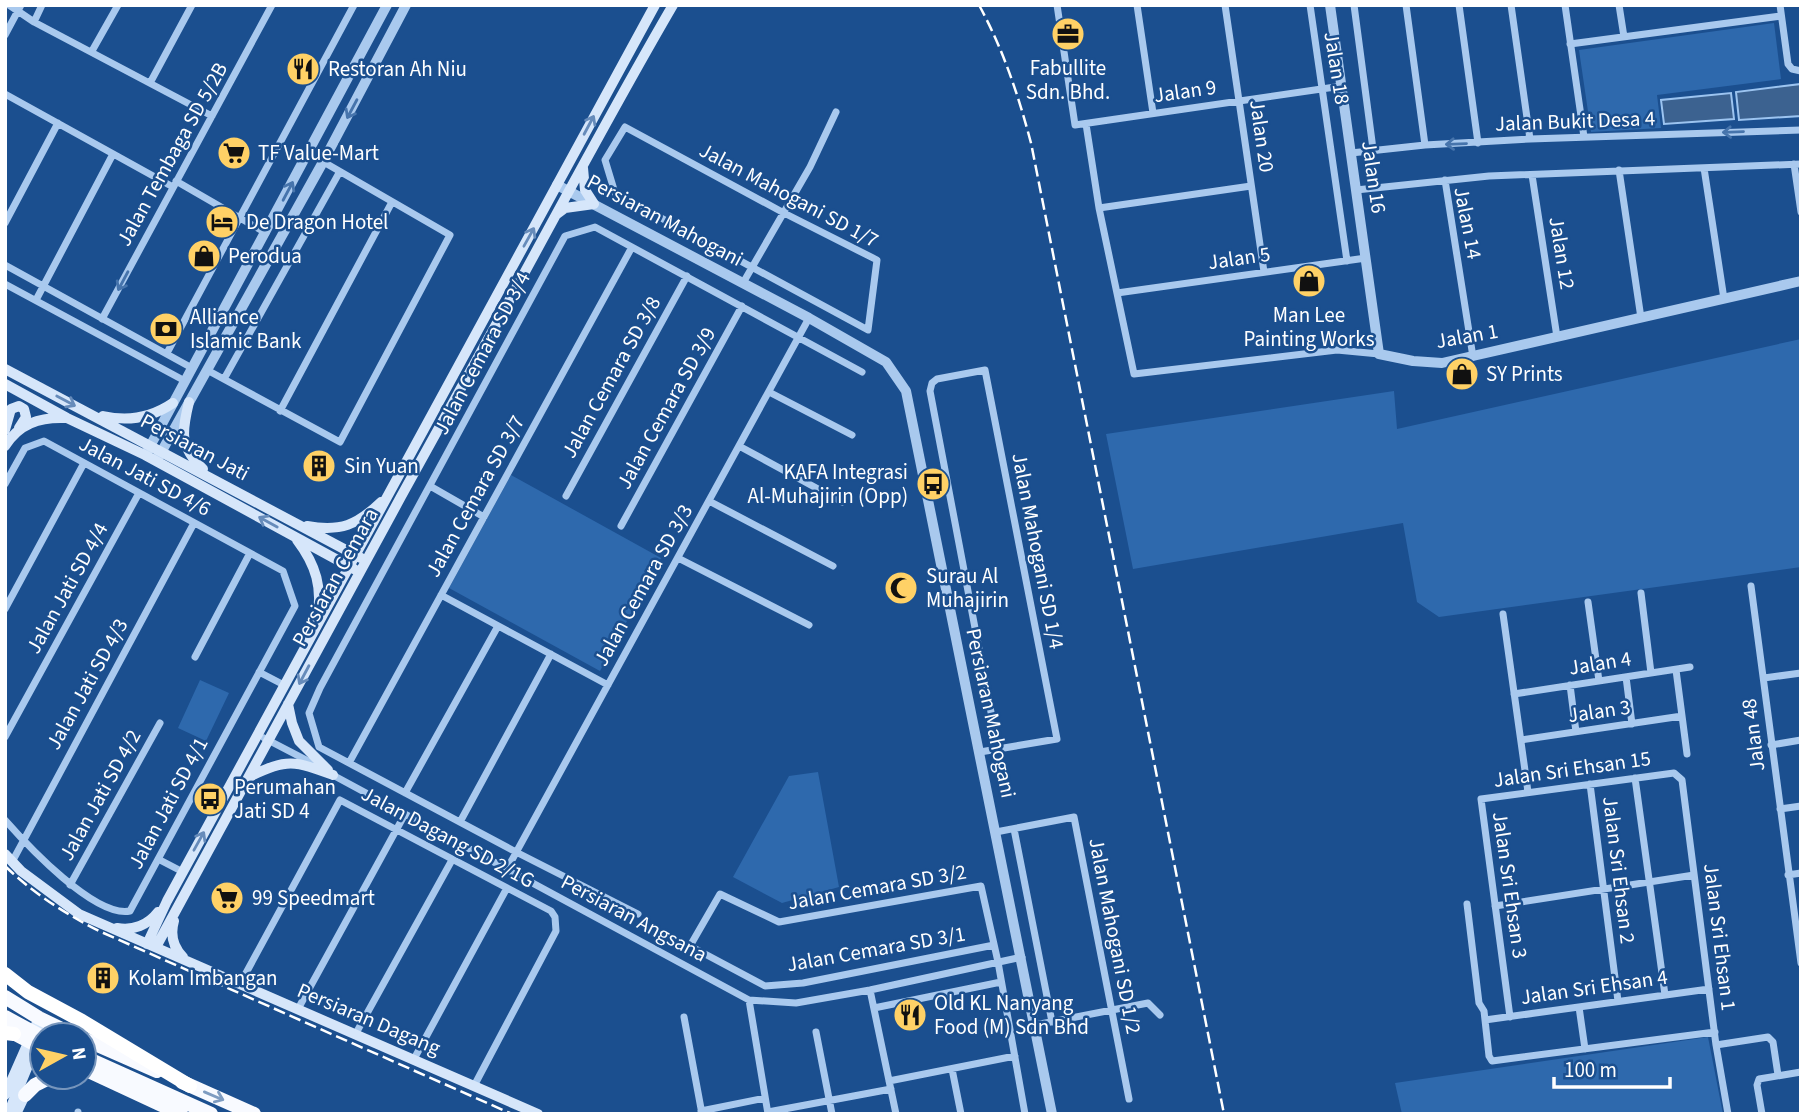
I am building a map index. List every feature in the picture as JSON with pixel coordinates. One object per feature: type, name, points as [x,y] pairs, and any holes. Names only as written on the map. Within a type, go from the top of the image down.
[{"type":"highway","points":[[5,974],[28,992],[190,1086]]},
{"type":"highway","points":[[5,997],[43,1020]]},
{"type":"highway","points":[[5,1017],[28,1029]]},
{"type":"highway","points":[[8,1032],[28,1041]]},
{"type":"highway","points":[[98,1046],[254,1114]]},
{"type":"highway","points":[[98,1063],[211,1114]]},
{"type":"highway","points":[[98,1076],[181,1114]]},
{"type":"highway","points":[[25,1095],[29,1091]]},
{"type":"main road","name":"Persiaran Cemara","points":[[361,558],[390,493],[655,5]]},
{"type":"main road","name":"Persiaran Cemara","points":[[152,945],[167,901],[315,629],[361,558],[570,192],[622,93],[673,5]]},
{"type":"main road","points":[[557,214],[565,208],[594,204],[585,190],[583,166]]},
{"type":"main road","name":"Persiaran Jati","points":[[5,369],[151,445],[159,456],[295,538],[354,569]]},
{"type":"main road","name":"Persiaran Jati","points":[[5,384],[145,456],[159,456],[214,478],[361,558]]},
{"type":"main road","points":[[189,402],[183,425],[185,443],[190,454],[214,478]]},
{"type":"main road","points":[[90,414],[113,419],[138,418],[158,413],[173,403]]},
{"type":"main road","points":[[5,430],[10,409],[19,406],[24,409],[26,417],[5,446]]},
{"type":"main road","points":[[19,428],[41,419],[67,418]]},
{"type":"main road","points":[[301,526],[328,528],[355,523],[390,493]]},
{"type":"main road","points":[[295,538],[311,559],[317,575],[320,603],[315,629]]},
{"type":"main road","name":"Persiaran Cemara","points":[[152,945],[177,908],[269,740],[354,569]]},
{"type":"main road","points":[[288,704],[299,741],[332,775]]},
{"type":"main road","points":[[248,778],[267,768],[292,762],[332,775]]},
{"type":"main road","name":"Persiaran Dagang","points":[[9,858],[21,871],[79,914],[538,1114]]},
{"type":"main road","points":[[107,926],[123,929],[144,925],[167,901]]},
{"type":"main road","points":[[177,908],[172,938],[176,950],[185,960]]},
{"type":"main road","points":[[5,1095],[43,1020]]},
{"type":"main road","points":[[8,1114],[43,1020]]},
{"type":"main road","points":[[5,1084],[18,1086],[25,1095],[16,1114]]},
{"type":"street","points":[[9,5],[20,8],[34,22],[212,116]]},
{"type":"street","points":[[34,22],[42,5]]},
{"type":"street","points":[[92,51],[118,5]]},
{"type":"street","points":[[150,83],[192,5]]},
{"type":"street","name":"Jalan Tembaga SD 5/2B","points":[[102,319],[272,5]]},
{"type":"street","points":[[167,353],[354,5]]},
{"type":"street","points":[[145,456],[387,5]]},
{"type":"street","points":[[159,456],[323,162],[406,5]]},
{"type":"street","name":"Jalan 9","points":[[1057,5],[1075,125],[1342,86]]},
{"type":"street","points":[[1137,5],[1153,113]]},
{"type":"street","name":"Jalan 20","points":[[1226,5],[1264,272]]},
{"type":"street","name":"Jalan 18","points":[[1310,5],[1347,261]]},
{"type":"street","name":"Jalan 16","points":[[1329,5],[1379,354]]},
{"type":"street","points":[[1354,5],[1373,149]]},
{"type":"street","points":[[1406,5],[1425,145]]},
{"type":"street","points":[[1459,5],[1478,143]]},
{"type":"street","points":[[1511,5],[1530,139]]},
{"type":"street","points":[[1565,5],[1584,136]]},
{"type":"street","points":[[1619,5],[1624,37]]},
{"type":"street","points":[[1780,5],[1788,64],[1792,69],[1800,71]]},
{"type":"street","points":[[5,35],[20,8]]},
{"type":"street","points":[[1570,44],[1781,16]]},
{"type":"street","points":[[5,94],[266,233]]},
{"type":"street","points":[[743,282],[810,167],[836,112]]},
{"type":"street","points":[[5,223],[58,123]]},
{"type":"street","points":[[1086,124],[1099,208],[1117,293]]},
{"type":"street","name":"Jalan Mahogani SD 1/7","points":[[625,127],[784,213],[877,260],[868,330],[615,193],[605,160],[625,127]]},
{"type":"street","name":"Jalan Bukit Desa 4","points":[[1351,153],[1425,145],[1584,136],[1801,130]]},
{"type":"street","points":[[36,300],[113,153]]},
{"type":"street","points":[[207,370],[340,442],[450,235],[308,153]]},
{"type":"street","points":[[1445,180],[1797,164],[1801,212]]},
{"type":"street","points":[[1704,168],[1724,299]]},
{"type":"street","points":[[1619,170],[1641,318]]},
{"type":"street","points":[[224,379],[339,173]]},
{"type":"street","name":"Jalan 12","points":[[1532,174],[1557,337]]},
{"type":"street","name":"Jalan 14","points":[[1356,190],[1445,180],[1473,357]]},
{"type":"street","name":"Persiaran Mahogani","points":[[557,185],[743,282],[807,322],[886,362],[906,391],[1052,1114]]},
{"type":"street","points":[[1099,208],[1251,186]]},
{"type":"street","points":[[281,411],[392,202]]},
{"type":"street","name":"Jalan Cemara SD 3/4","points":[[638,914],[514,856],[460,822],[319,747],[309,713],[320,688],[565,236],[595,227],[862,372]]},
{"type":"street","name":"Jalan Cemara SD 3/7","points":[[349,763],[632,247]]},
{"type":"street","name":"Jalan 5","points":[[1117,293],[1366,258]]},
{"type":"street","points":[[5,265],[192,368]]},
{"type":"street","name":"Jalan Cemara SD 3/8","points":[[566,496],[687,276]]},
{"type":"street","name":"Jalan 1","points":[[1117,293],[1134,374],[1337,350],[1432,363],[1473,357],[1801,281]]},
{"type":"street","points":[[5,284],[185,381]]},
{"type":"street","name":"Jalan Cemara SD 3/9","points":[[621,526],[742,306]]},
{"type":"street","name":"Jalan Cemara SD 3/3","points":[[507,869],[807,322]]},
{"type":"street","name":"Jalan Mahogani SD 1/4","points":[[985,370],[1057,739],[998,749],[930,391],[932,383],[937,379],[985,370]]},
{"type":"street","points":[[769,392],[852,435]]},
{"type":"street","name":"Jalan Jati SD 4/6","points":[[5,484],[24,448],[44,441],[283,571]]},
{"type":"street","points":[[739,446],[842,502]]},
{"type":"street","points":[[5,609],[84,463]]},
{"type":"street","points":[[430,486],[484,517]]},
{"type":"street","name":"Jalan Jati SD 4/4","points":[[5,737],[139,493]]},
{"type":"street","points":[[709,501],[833,566]]},
{"type":"street","name":"Jalan Jati SD 4/3","points":[[9,858],[24,842],[59,771],[194,523]]},
{"type":"street","points":[[195,657],[250,553]]},
{"type":"street","points":[[678,558],[809,625]]},
{"type":"street","name":"Jalan Jati SD 4/1","points":[[5,820],[24,842],[71,885],[99,902],[123,912],[130,911],[295,606],[283,571]]},
{"type":"street","name":"Jalan 48","points":[[1751,586],[1801,962]]},
{"type":"street","points":[[1641,593],[1651,673]]},
{"type":"street","points":[[441,595],[608,685]]},
{"type":"street","points":[[1588,602],[1599,681]]},
{"type":"street","points":[[1503,614],[1530,792]]},
{"type":"street","points":[[405,793],[498,626]]},
{"type":"street","points":[[460,822],[551,654]]},
{"type":"street","name":"Jalan 4","points":[[1514,694],[1690,667]]},
{"type":"street","points":[[1675,670],[1686,754]]},
{"type":"street","points":[[259,672],[285,685]]},
{"type":"street","points":[[1764,678],[1801,673]]},
{"type":"street","points":[[1626,677],[1632,724]]},
{"type":"street","points":[[1570,685],[1576,732]]},
{"type":"street","name":"Jalan 3","points":[[1521,740],[1682,716]]},
{"type":"street","name":"Jalan Jati SD 4/2","points":[[71,885],[160,723]]},
{"type":"street","name":"Persiaran Angsana","points":[[258,734],[749,1000],[796,1003],[1022,957]]},
{"type":"street","points":[[1771,745],[1801,740]]},
{"type":"street","points":[[980,752],[998,749]]},
{"type":"street","name":"Jalan Sri Ehsan 15","points":[[1481,799],[1669,773]]},
{"type":"street","name":"Jalan Sri Ehsan 1","points":[[1669,773],[1682,780],[1716,1045],[1728,1114]]},
{"type":"street","points":[[1634,778],[1665,995]]},
{"type":"street","name":"Jalan Sri Ehsan 2","points":[[1590,784],[1618,1002]]},
{"type":"street","name":"Jalan Sri Ehsan 3","points":[[1481,799],[1510,1017]]},
{"type":"street","name":"Jalan Dagang SD 2/1G","points":[[240,984],[340,800],[551,911],[555,917],[556,928],[474,1086]]},
{"type":"street","points":[[1780,809],[1801,806]]},
{"type":"street","points":[[298,1009],[405,814]]},
{"type":"street","name":"Jalan Mahogani SD 1/2","points":[[996,832],[1074,817],[1129,1099]]},
{"type":"street","points":[[1014,829],[1052,1022]]},
{"type":"street","points":[[158,859],[183,872]]},
{"type":"street","points":[[355,1035],[452,860]]},
{"type":"street","points":[[1788,875],[1801,873]]},
{"type":"street","points":[[1495,906],[1694,875]]},
{"type":"street","name":"Jalan Cemara SD 3/2","points":[[690,946],[720,894],[779,922],[981,886],[994,945]]},
{"type":"street","points":[[414,1059],[506,888]]},
{"type":"street","points":[[1466,904],[1479,1003],[1484,1012],[1489,1056],[1492,1061],[1715,1032]]},
{"type":"street","points":[[994,945],[1026,1114]]},
{"type":"street","name":"Jalan Cemara SD 3/1","points":[[690,946],[765,986],[803,983],[994,945]]},
{"type":"street","points":[[874,1008],[1001,982]]},
{"type":"street","name":"Jalan Sri Ehsan 4","points":[[1485,1020],[1709,989]]},
{"type":"street","points":[[870,990],[896,1114]]},
{"type":"street","points":[[749,1000],[768,1113],[1015,1056]]},
{"type":"street","points":[[1035,1025],[1148,1003],[1160,1014]]},
{"type":"street","points":[[1579,1007],[1585,1049]]},
{"type":"street","points":[[684,1017],[701,1112],[765,1098]]},
{"type":"street","points":[[816,1032],[832,1114]]},
{"type":"street","points":[[1716,1045],[1768,1037],[1773,1042],[1778,1075]]},
{"type":"street","points":[[952,1069],[961,1114]]},
{"type":"street","points":[[1762,1114],[1757,1083],[1761,1078],[1801,1072]]},
{"type":"shaded area","points":[[1774,23],[1781,79],[1657,95],[1661,128],[1591,132],[1579,50]]},
{"type":"shaded area","points":[[1801,84],[1801,116],[1739,120],[1736,92]]},
{"type":"shaded area","points":[[1731,93],[1734,119],[1664,124],[1661,100]]},
{"type":"shaded area","points":[[1801,339],[1801,567],[1439,617],[1417,602],[1403,523],[1133,569],[1106,434],[1394,391],[1397,429]]},
{"type":"shaded area","points":[[511,475],[661,558],[600,671],[449,588]]},
{"type":"shaded area","points":[[200,680],[229,693],[206,741],[178,728]]},
{"type":"shaded area","points":[[818,772],[839,887],[782,903],[733,877],[789,776]]},
{"type":"shaded area","points":[[1708,1037],[1723,1114],[1402,1114],[1395,1083]]},
{"type":"railway","points":[[979,5],[1009,72],[1031,143],[1224,1114]]},
{"type":"railway","points":[[5,866],[49,902],[99,931],[512,1114]]},
{"type":"place","name":"Fabullite Sdn. Bhd.","points":[[1068,34]]},
{"type":"place","name":"Restoran Ah Niu","points":[[303,69]]},
{"type":"place","name":"TF Value-Mart","points":[[234,153]]},
{"type":"place","name":"De Dragon Hotel","points":[[222,222]]},
{"type":"place","name":"Perodua","points":[[204,256]]},
{"type":"place","name":"Man Lee Painting Works","points":[[1309,281]]},
{"type":"place","name":"Alliance Islamic Bank","points":[[166,329]]},
{"type":"place","name":"SY Prints","points":[[1462,374]]},
{"type":"place","name":"Sin Yuan","points":[[319,466]]},
{"type":"place","name":"KAFA Integrasi Al-Muhajirin (Opp)","points":[[933,484]]},
{"type":"place","name":"Surau Al Muhajirin","points":[[901,588]]},
{"type":"place","name":"Perumahan Jati SD 4","points":[[210,799]]},
{"type":"place","name":"99 Speedmart","points":[[227,898]]},
{"type":"place","name":"Kolam Imbangan","points":[[103,978]]},
{"type":"place","name":"Old KL Nanyang Food (M) Sdn Bhd","points":[[910,1015]]}]
